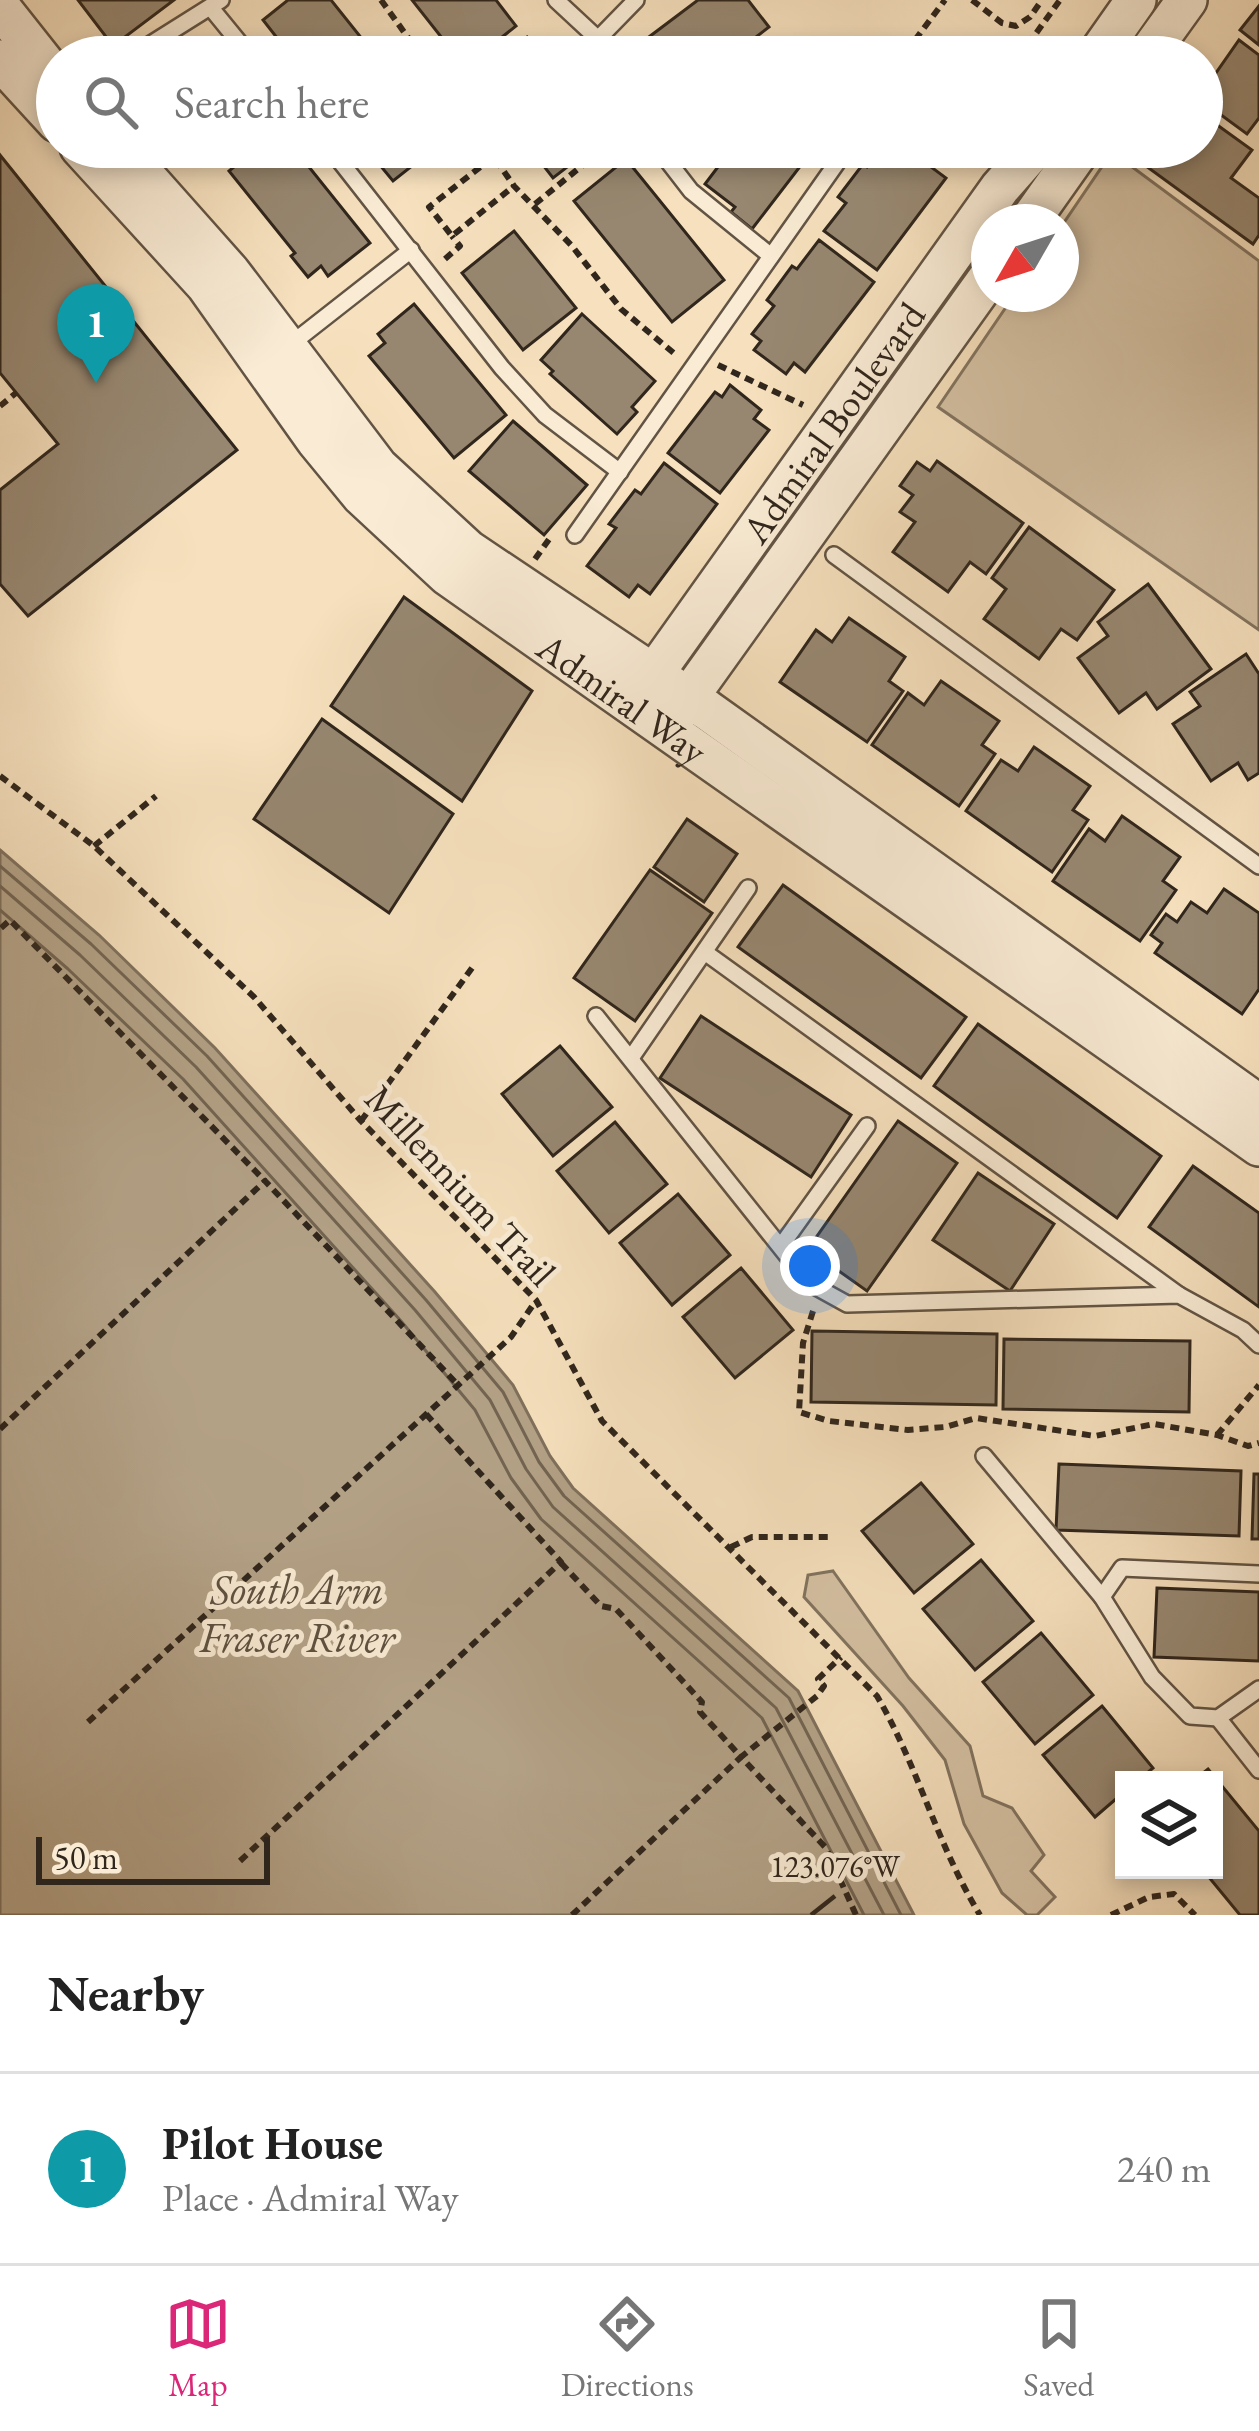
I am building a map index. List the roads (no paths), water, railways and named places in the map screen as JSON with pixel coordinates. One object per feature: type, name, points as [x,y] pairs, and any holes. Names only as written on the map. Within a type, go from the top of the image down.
[{"type":"street","points":[[1111,36],[1136,0]]},
{"type":"street","points":[[1162,36],[1187,0]]},
{"type":"street","points":[[0,8],[36,53]]},
{"type":"street","points":[[0,60],[36,99]]},
{"type":"street","name":"Admiral Way","points":[[99,168],[276,356]]},
{"type":"street","name":"Admiral Way","points":[[138,168],[230,272],[316,440],[362,496],[468,550],[643,689],[1259,1105]]},
{"type":"street","name":"Admiral Boulevard","points":[[643,689],[1018,168]]},
{"type":"street","points":[[1041,204],[1067,168]]},
{"type":"street","name":"Admiral Boulevard","points":[[678,713],[971,302]]},
{"type":"street","name":"Admiral Way","points":[[678,713],[1259,1146]]},
{"type":"lane","points":[[556,0],[594,36]]},
{"type":"lane","points":[[602,36],[636,0]]},
{"type":"lane","points":[[164,36],[216,4],[237,36]]},
{"type":"lane","points":[[346,168],[545,416],[620,472]]},
{"type":"lane","points":[[674,168],[691,190],[771,256]]},
{"type":"lane","points":[[575,536],[833,168]]},
{"type":"lane","points":[[276,356],[411,250]]},
{"type":"lane","points":[[834,556],[1259,866]]},
{"type":"lane","points":[[631,1058],[748,889]]},
{"type":"lane","points":[[706,953],[1179,1294],[1243,1330],[1259,1345]]},
{"type":"lane","points":[[596,1016],[808,1283],[847,1304],[1179,1294]]},
{"type":"lane","points":[[781,1246],[867,1126]]},
{"type":"lane","points":[[984,1456],[1102,1597],[1152,1677],[1190,1715],[1218,1718],[1259,1689]]},
{"type":"lane","points":[[1102,1597],[1122,1568],[1259,1574]]},
{"type":"lane","points":[[1218,1718],[1259,1770]]},
{"type":"water","name":"South Arm Fraser River","points":[[0,850],[99,935],[215,1048],[435,1292],[513,1385],[550,1456],[573,1488],[798,1691],[914,1915],[0,1915]]},
{"type":"place","name":"Pilot House","points":[[96,383]]}]
